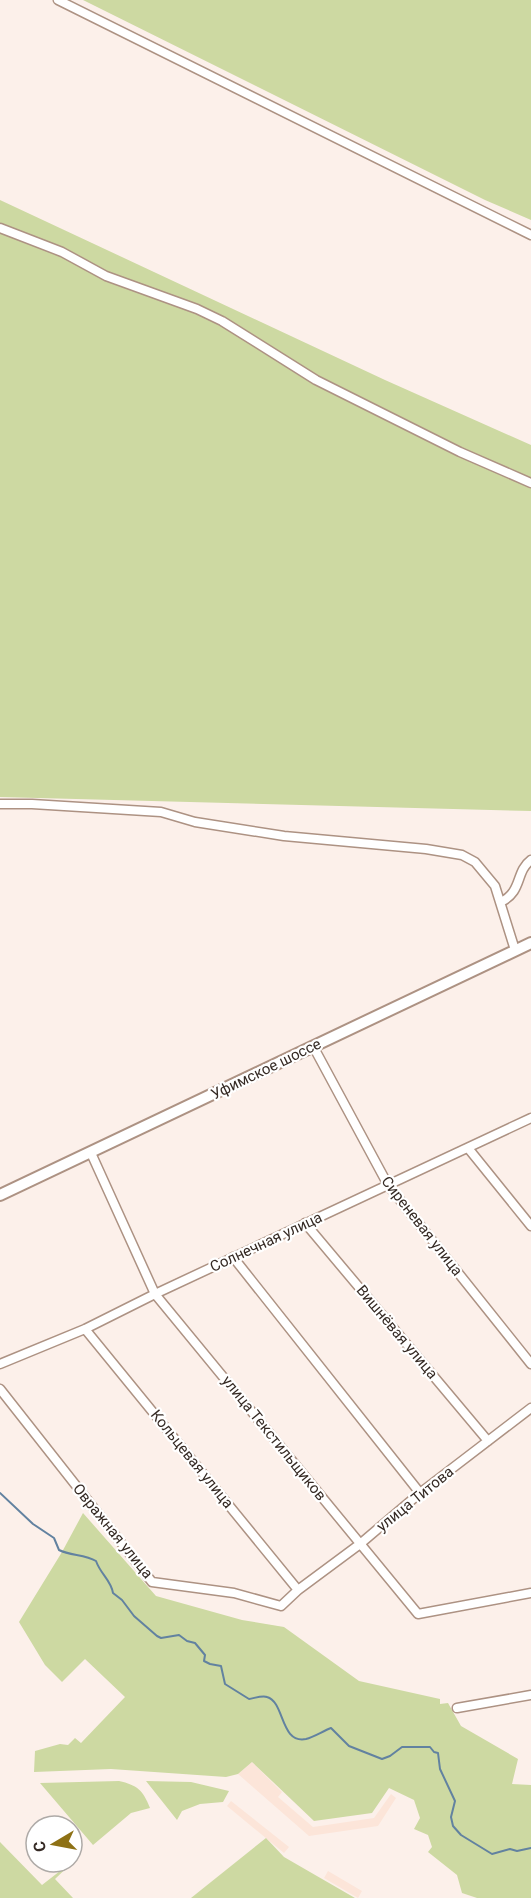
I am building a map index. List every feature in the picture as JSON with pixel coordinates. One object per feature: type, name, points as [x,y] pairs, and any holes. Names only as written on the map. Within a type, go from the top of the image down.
[{"type":"main road","name":"Уфимское шоссе","points":[[0,1195],[531,943]]},
{"type":"street","points":[[58,0],[531,235]]},
{"type":"street","points":[[0,228],[62,252],[106,276],[197,309],[222,321],[316,380],[460,452],[531,483]]},
{"type":"street","points":[[0,804],[161,812],[195,822],[284,836],[426,849],[462,855],[475,862],[495,886],[515,950]]},
{"type":"street","points":[[501,902],[512,896],[522,870],[531,860]]},
{"type":"street","name":"Сиреневая улица","points":[[313,1046],[388,1185],[531,1364]]},
{"type":"street","name":"Солнечная улица","points":[[0,1364],[85,1329],[531,1118]]},
{"type":"street","points":[[468,1148],[531,1226]]},
{"type":"street","name":"улица Текстильщиков","points":[[91,1153],[155,1294],[417,1614],[531,1593]]},
{"type":"street","name":"Вишнёвая улица","points":[[305,1223],[488,1441]]},
{"type":"street","points":[[233,1257],[420,1493]]},
{"type":"street","name":"Кольцевая улица","points":[[85,1329],[298,1590]]},
{"type":"street","name":"Овражная улица","points":[[0,1389],[152,1582],[234,1593],[281,1606],[298,1590]]},
{"type":"street","name":"улица Титова","points":[[298,1590],[360,1544],[420,1493],[531,1408]]},
{"type":"street","points":[[457,1708],[531,1695]]},
{"type":"shaded area","points":[[252,1762],[282,1792],[278,1797],[313,1827],[374,1818],[391,1794],[396,1798],[378,1826],[309,1836],[238,1774]]},
{"type":"shaded area","points":[[231,1801],[289,1847],[284,1853],[227,1806]]},
{"type":"shaded area","points":[[328,1871],[362,1891],[358,1898],[324,1878]]},
{"type":"green space","points":[[83,0],[531,0],[531,220],[485,200]]},
{"type":"green space","points":[[0,200],[385,380],[531,445],[531,811],[0,797]]},
{"type":"green space","points":[[83,1513],[156,1596],[242,1620],[284,1627],[359,1681],[440,1699],[440,1704],[448,1703],[461,1726],[518,1759],[512,1784],[531,1785],[531,1898],[477,1898],[462,1893],[457,1875],[428,1852],[432,1847],[428,1835],[414,1829],[420,1818],[414,1800],[389,1788],[372,1813],[314,1821],[252,1762],[238,1774],[226,1777],[111,1769],[34,1772],[35,1751],[60,1744],[68,1745],[75,1738],[81,1743],[125,1697],[85,1659],[62,1682],[45,1665],[19,1622]]},
{"type":"green space","points":[[119,1781],[139,1789],[150,1808],[131,1813],[93,1845],[84,1834],[84,1814],[66,1814],[40,1783]]},
{"type":"green space","points":[[146,1781],[191,1782],[229,1791],[223,1802],[200,1804],[182,1811],[177,1820]]},
{"type":"green space","points":[[266,1838],[284,1857],[355,1898],[191,1898]]},
{"type":"green space","points":[[0,1842],[24,1867],[24,1874],[31,1874],[42,1885],[56,1874],[60,1874],[55,1879],[73,1898],[0,1898]]},
{"type":"waterway","points":[[0,1493],[33,1524],[54,1538],[59,1550],[96,1561],[113,1593],[157,1636],[161,1638],[179,1635],[195,1643],[205,1655],[204,1661],[221,1666],[225,1684],[249,1699],[263,1696],[273,1700],[291,1735],[298,1739],[306,1739],[331,1728],[349,1746],[382,1759],[402,1747],[430,1747],[438,1753],[440,1769],[455,1801],[451,1817],[453,1826],[461,1835],[492,1854],[510,1849],[517,1851],[531,1848]]}]
